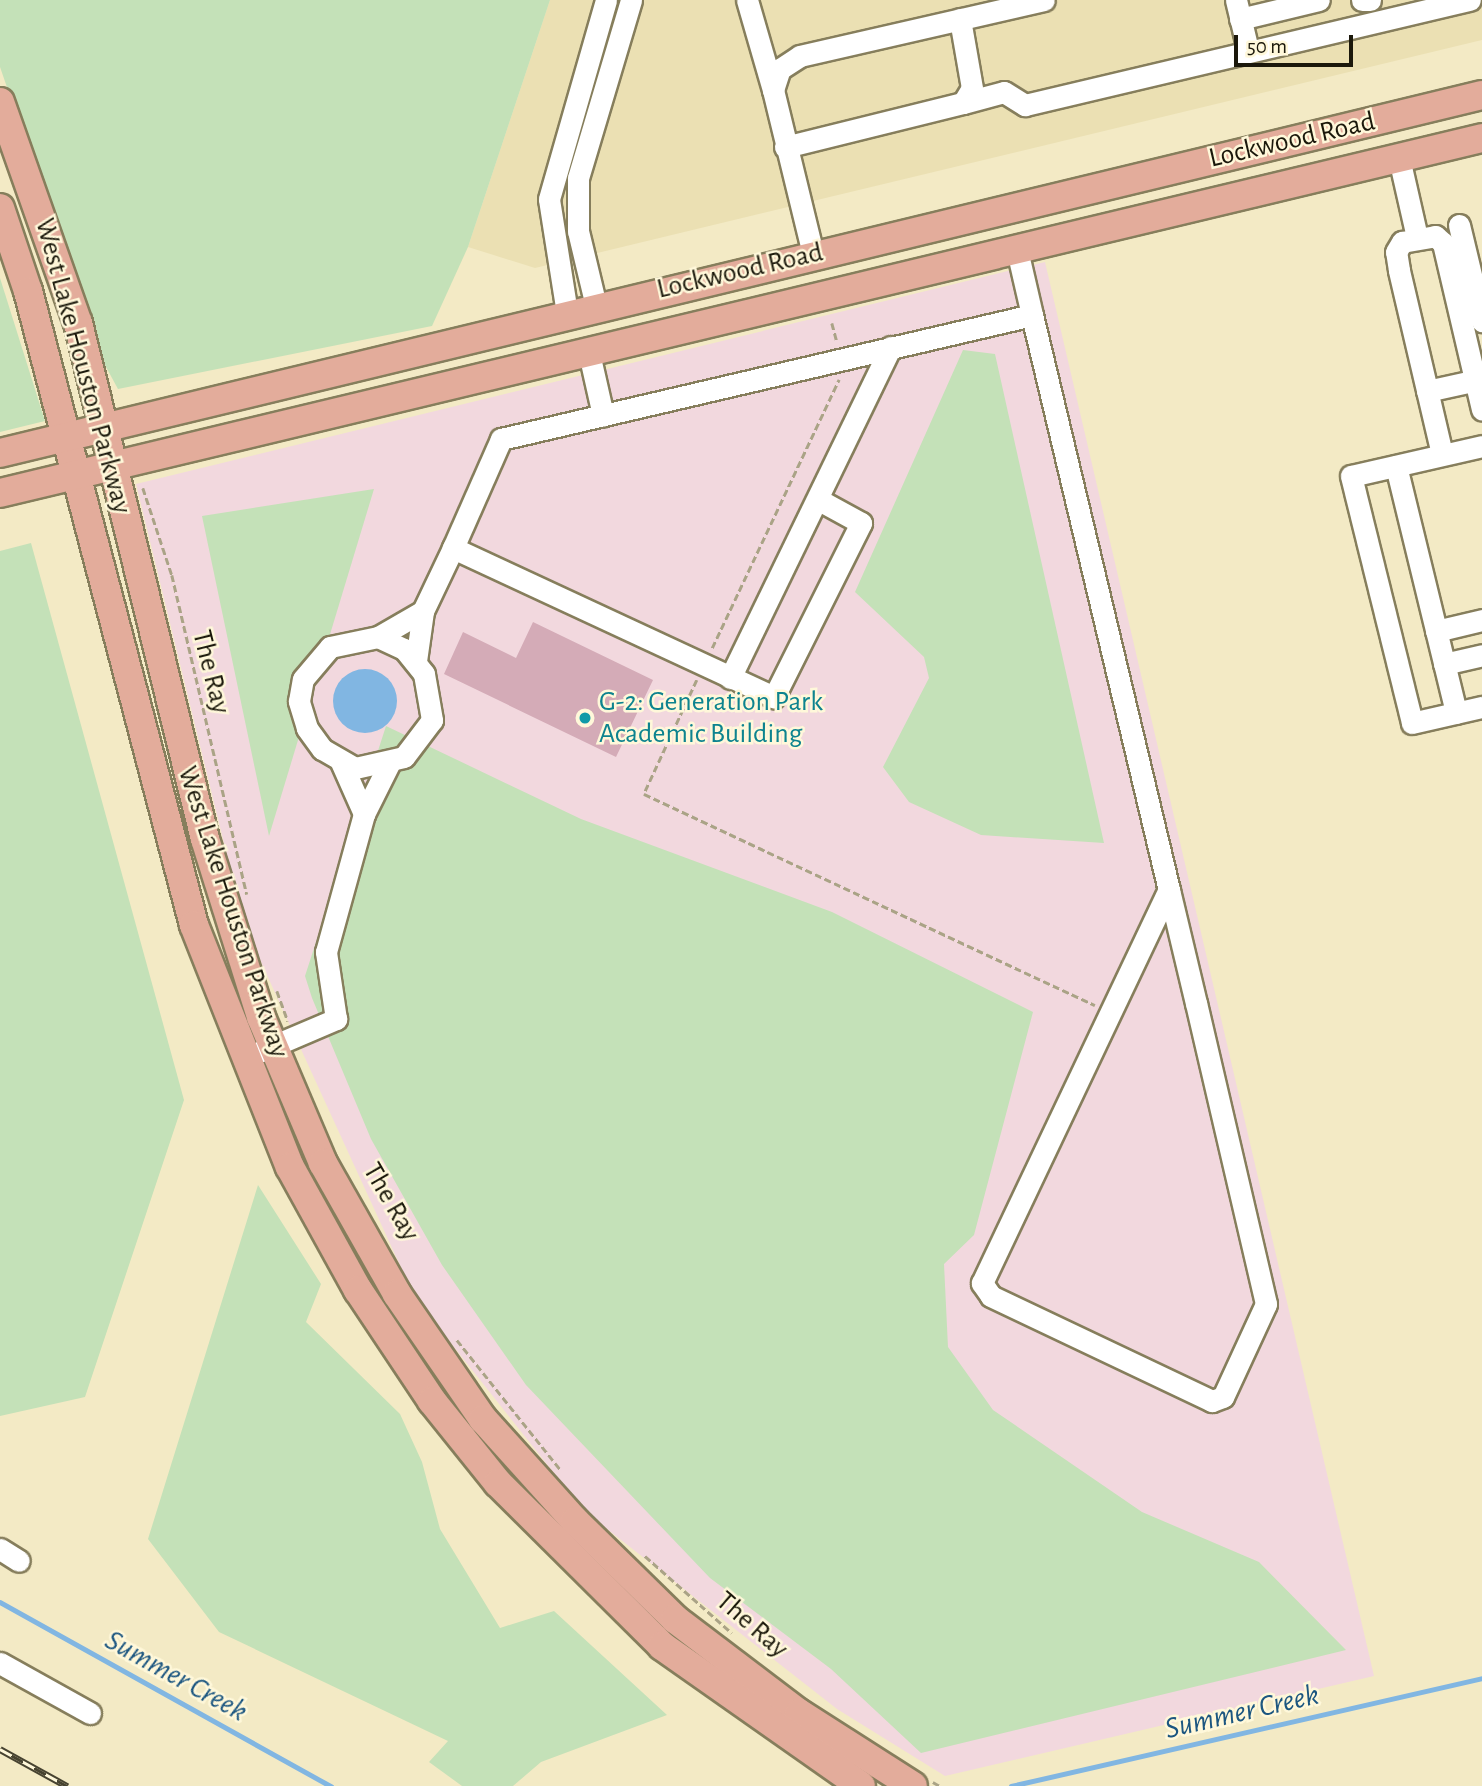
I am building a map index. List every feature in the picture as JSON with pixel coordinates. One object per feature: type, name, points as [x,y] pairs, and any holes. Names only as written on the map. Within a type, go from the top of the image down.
[{"type":"main road","name":"Lockwood Road","points":[[0,453],[566,313],[1482,95]]},
{"type":"main road","name":"West Lake Houston Parkway","points":[[0,102],[58,254],[205,839],[284,1041],[323,1163],[397,1294],[483,1419],[575,1521],[675,1619],[799,1713],[913,1786]]},
{"type":"main road","points":[[1388,117],[1399,158]]},
{"type":"main road","name":"Lockwood Road","points":[[0,493],[1482,138]]},
{"type":"main road","name":"West Lake Houston Parkway","points":[[0,208],[67,437],[194,925],[243,1059],[290,1167],[358,1290],[482,1462],[662,1646],[782,1735],[861,1786]]},
{"type":"main road","points":[[591,353],[596,306]]},
{"type":"main road","points":[[566,313],[591,353]]},
{"type":"street","points":[[566,313],[549,199],[606,0]]},
{"type":"street","points":[[596,306],[576,203],[591,134],[631,0]]},
{"type":"street","points":[[747,0],[773,90],[813,254]]},
{"type":"street","points":[[773,90],[779,69],[800,56],[1044,0]]},
{"type":"street","points":[[1248,50],[1238,10],[1319,0]]},
{"type":"street","points":[[1362,0],[1370,0]]},
{"type":"street","points":[[785,147],[1004,92],[1025,105],[1248,50],[1470,0]]},
{"type":"street","points":[[960,19],[972,88],[963,103]]},
{"type":"street","points":[[580,84],[604,90]]},
{"type":"street","points":[[568,126],[591,134]]},
{"type":"street","points":[[1399,158],[1417,237]]},
{"type":"street","points":[[1459,225],[1482,321]]},
{"type":"street","points":[[1442,454],[1396,252],[1417,237],[1435,236],[1443,243],[1479,380],[1482,410]]},
{"type":"street","points":[[1017,250],[1031,315],[1169,890],[1266,1304],[1223,1397],[1212,1401],[991,1296],[982,1283],[1169,890]]},
{"type":"street","points":[[416,661],[423,611],[501,439],[1031,315]]},
{"type":"street","points":[[730,678],[819,500],[891,346]]},
{"type":"street","points":[[591,353],[603,415]]},
{"type":"street","points":[[1427,391],[1479,380]]},
{"type":"street","points":[[1482,446],[1351,476],[1412,723],[1482,707]]},
{"type":"street","points":[[1396,466],[1456,713]]},
{"type":"street","points":[[453,548],[774,697],[861,523],[819,500]]},
{"type":"street","points":[[378,637],[416,661],[431,689],[432,720],[414,748],[390,762],[355,768],[341,762],[307,729],[299,701],[303,679],[330,647],[378,637],[423,611]]},
{"type":"street","points":[[1436,631],[1482,620]]},
{"type":"street","points":[[1444,664],[1482,655]]},
{"type":"street","points":[[341,762],[364,814]]},
{"type":"street","points":[[243,1059],[336,1019],[326,952],[364,814],[390,762]]},
{"type":"street","points":[[0,1549],[19,1561]]},
{"type":"street","points":[[0,1663],[90,1713]]},
{"type":"path","points":[[832,323],[841,358],[840,377],[645,794],[1111,1013]]},
{"type":"path","name":"The Ray","points":[[143,488],[172,575],[248,900]]},
{"type":"path","points":[[272,978],[284,1041]]},
{"type":"path","points":[[449,1329],[568,1479]]},
{"type":"path","name":"The Ray","points":[[643,1555],[742,1642]]},
{"type":"shaded area","points":[[550,0],[1482,0],[1482,40],[535,268],[468,247]]},
{"type":"shaded area","points":[[1045,262],[1374,1676],[945,1776],[837,1709],[584,1511],[415,1298],[244,925],[136,484]]},
{"type":"green space","points":[[0,0],[550,0],[468,247],[432,326],[118,389],[100,356],[0,67]]},
{"type":"green space","points":[[0,278],[45,421],[0,432]]},
{"type":"green space","points":[[963,350],[995,354],[1104,843],[981,835],[909,802],[883,767],[929,678],[924,657],[855,592]]},
{"type":"green space","points":[[374,489],[269,836],[202,516]]},
{"type":"green space","points":[[31,543],[184,1100],[85,1397],[0,1416],[0,551]]},
{"type":"green space","points":[[386,726],[581,819],[832,912],[1033,1012],[974,1235],[944,1264],[948,1347],[993,1410],[1142,1512],[1259,1562],[1346,1650],[921,1753],[831,1669],[710,1578],[526,1385],[442,1265],[371,1139],[312,998],[305,976]]},
{"type":"green space","points":[[258,1185],[321,1284],[306,1322],[400,1414],[422,1462],[440,1529],[500,1628],[554,1611],[667,1715],[541,1762],[513,1786],[462,1786],[429,1762],[448,1741],[219,1632],[148,1539]]},
{"type":"water","points":[[365,669],[377,671],[388,678],[395,689],[395,713],[388,724],[377,731],[365,733],[353,731],[342,724],[335,713],[333,701],[335,689],[342,678],[353,671]]},
{"type":"building","name":"G-2: Generation Park Academic Building","points":[[533,622],[653,680],[616,757],[444,674],[463,632],[516,658]]},
{"type":"waterway","name":"Summer Creek","points":[[0,1602],[331,1786]]},
{"type":"waterway","name":"Summer Creek","points":[[1011,1786],[1482,1678]]},
{"type":"railway","points":[[0,1749],[67,1786]]},
{"type":"place","name":"G-2: Generation Park Academic Building","points":[[585,718]]}]
